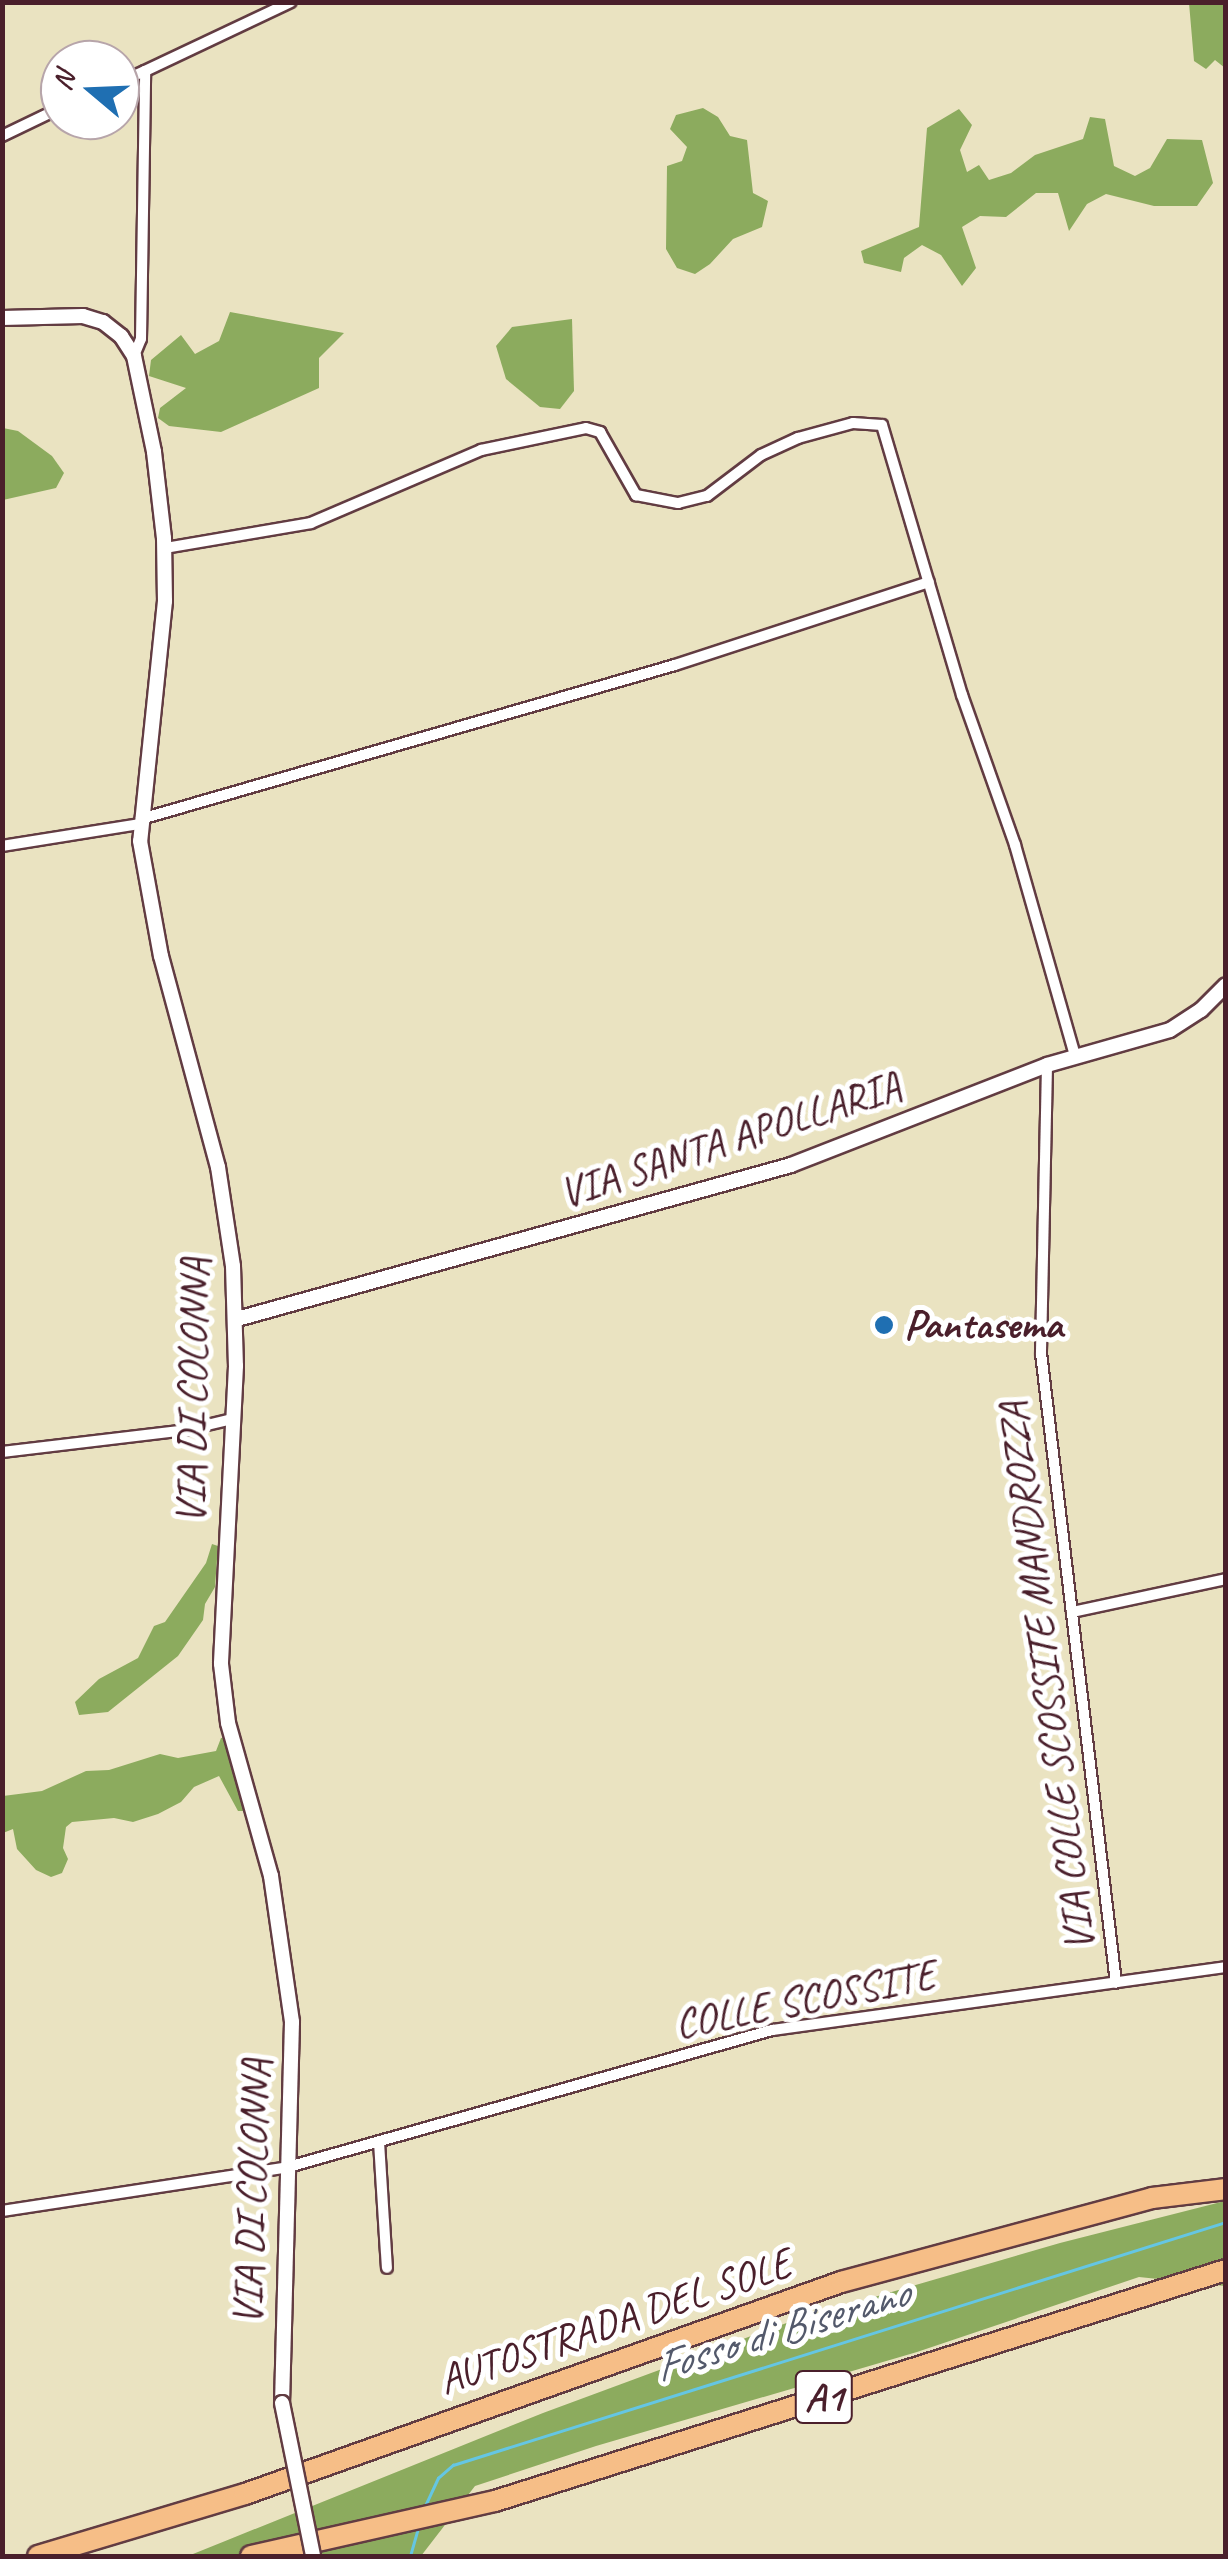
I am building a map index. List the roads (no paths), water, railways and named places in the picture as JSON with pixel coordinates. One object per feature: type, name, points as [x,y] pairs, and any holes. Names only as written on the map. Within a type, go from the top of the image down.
[{"type":"highway","name":"AUTOSTRADA DEL SOLE","points":[[38,2556],[244,2494],[841,2282],[1152,2198],[1226,2188]]},
{"type":"highway","name":"A1","points":[[251,2556],[513,2495],[1226,2270]]},
{"type":"street","points":[[140,73],[292,2]]},
{"type":"street","points":[[134,356],[142,339],[145,71]]},
{"type":"street","points":[[2,136],[40,118]]},
{"type":"street","points":[[2,318],[93,318],[121,336],[134,356]]},
{"type":"street","name":"VIA DI COLONNA","points":[[134,356],[150,426],[165,548],[164,629],[140,822],[156,938],[218,1167],[237,1319],[220,1640],[222,1684],[281,1934],[294,2042],[282,2402],[313,2556]]},
{"type":"street","points":[[165,548],[318,521],[481,450],[586,428],[600,432],[636,496],[658,502],[692,502],[714,492],[780,446],[816,432],[869,422],[882,425],[962,694],[1016,846],[1074,1055]]},
{"type":"street","points":[[2,846],[140,822],[674,665],[929,582]]},
{"type":"street","name":"VIA SANTA APOLLARIA","points":[[237,1319],[774,1170],[1046,1064],[1170,1030],[1201,1010],[1226,985]]},
{"type":"street","name":"VIA COLLE SCOSSITE MANDROZZA","points":[[1046,1064],[1041,1352],[1116,1982]]},
{"type":"street","points":[[2,1452],[186,1430],[232,1419]]},
{"type":"street","points":[[1072,1612],[1226,1579]]},
{"type":"street","name":"COLLE SCOSSITE","points":[[2,2211],[288,2167],[760,2033],[1226,1967]]},
{"type":"street","points":[[379,2142],[387,2268]]},
{"type":"waterway","name":"Fosso di Biserano","points":[[424,2508],[438,2478],[453,2465],[1226,2222]]},
{"type":"waterway","name":"Fosso di Biserano","points":[[410,2556],[419,2525]]},
{"type":"place","name":"Pantasema","points":[[884,1325]]}]
